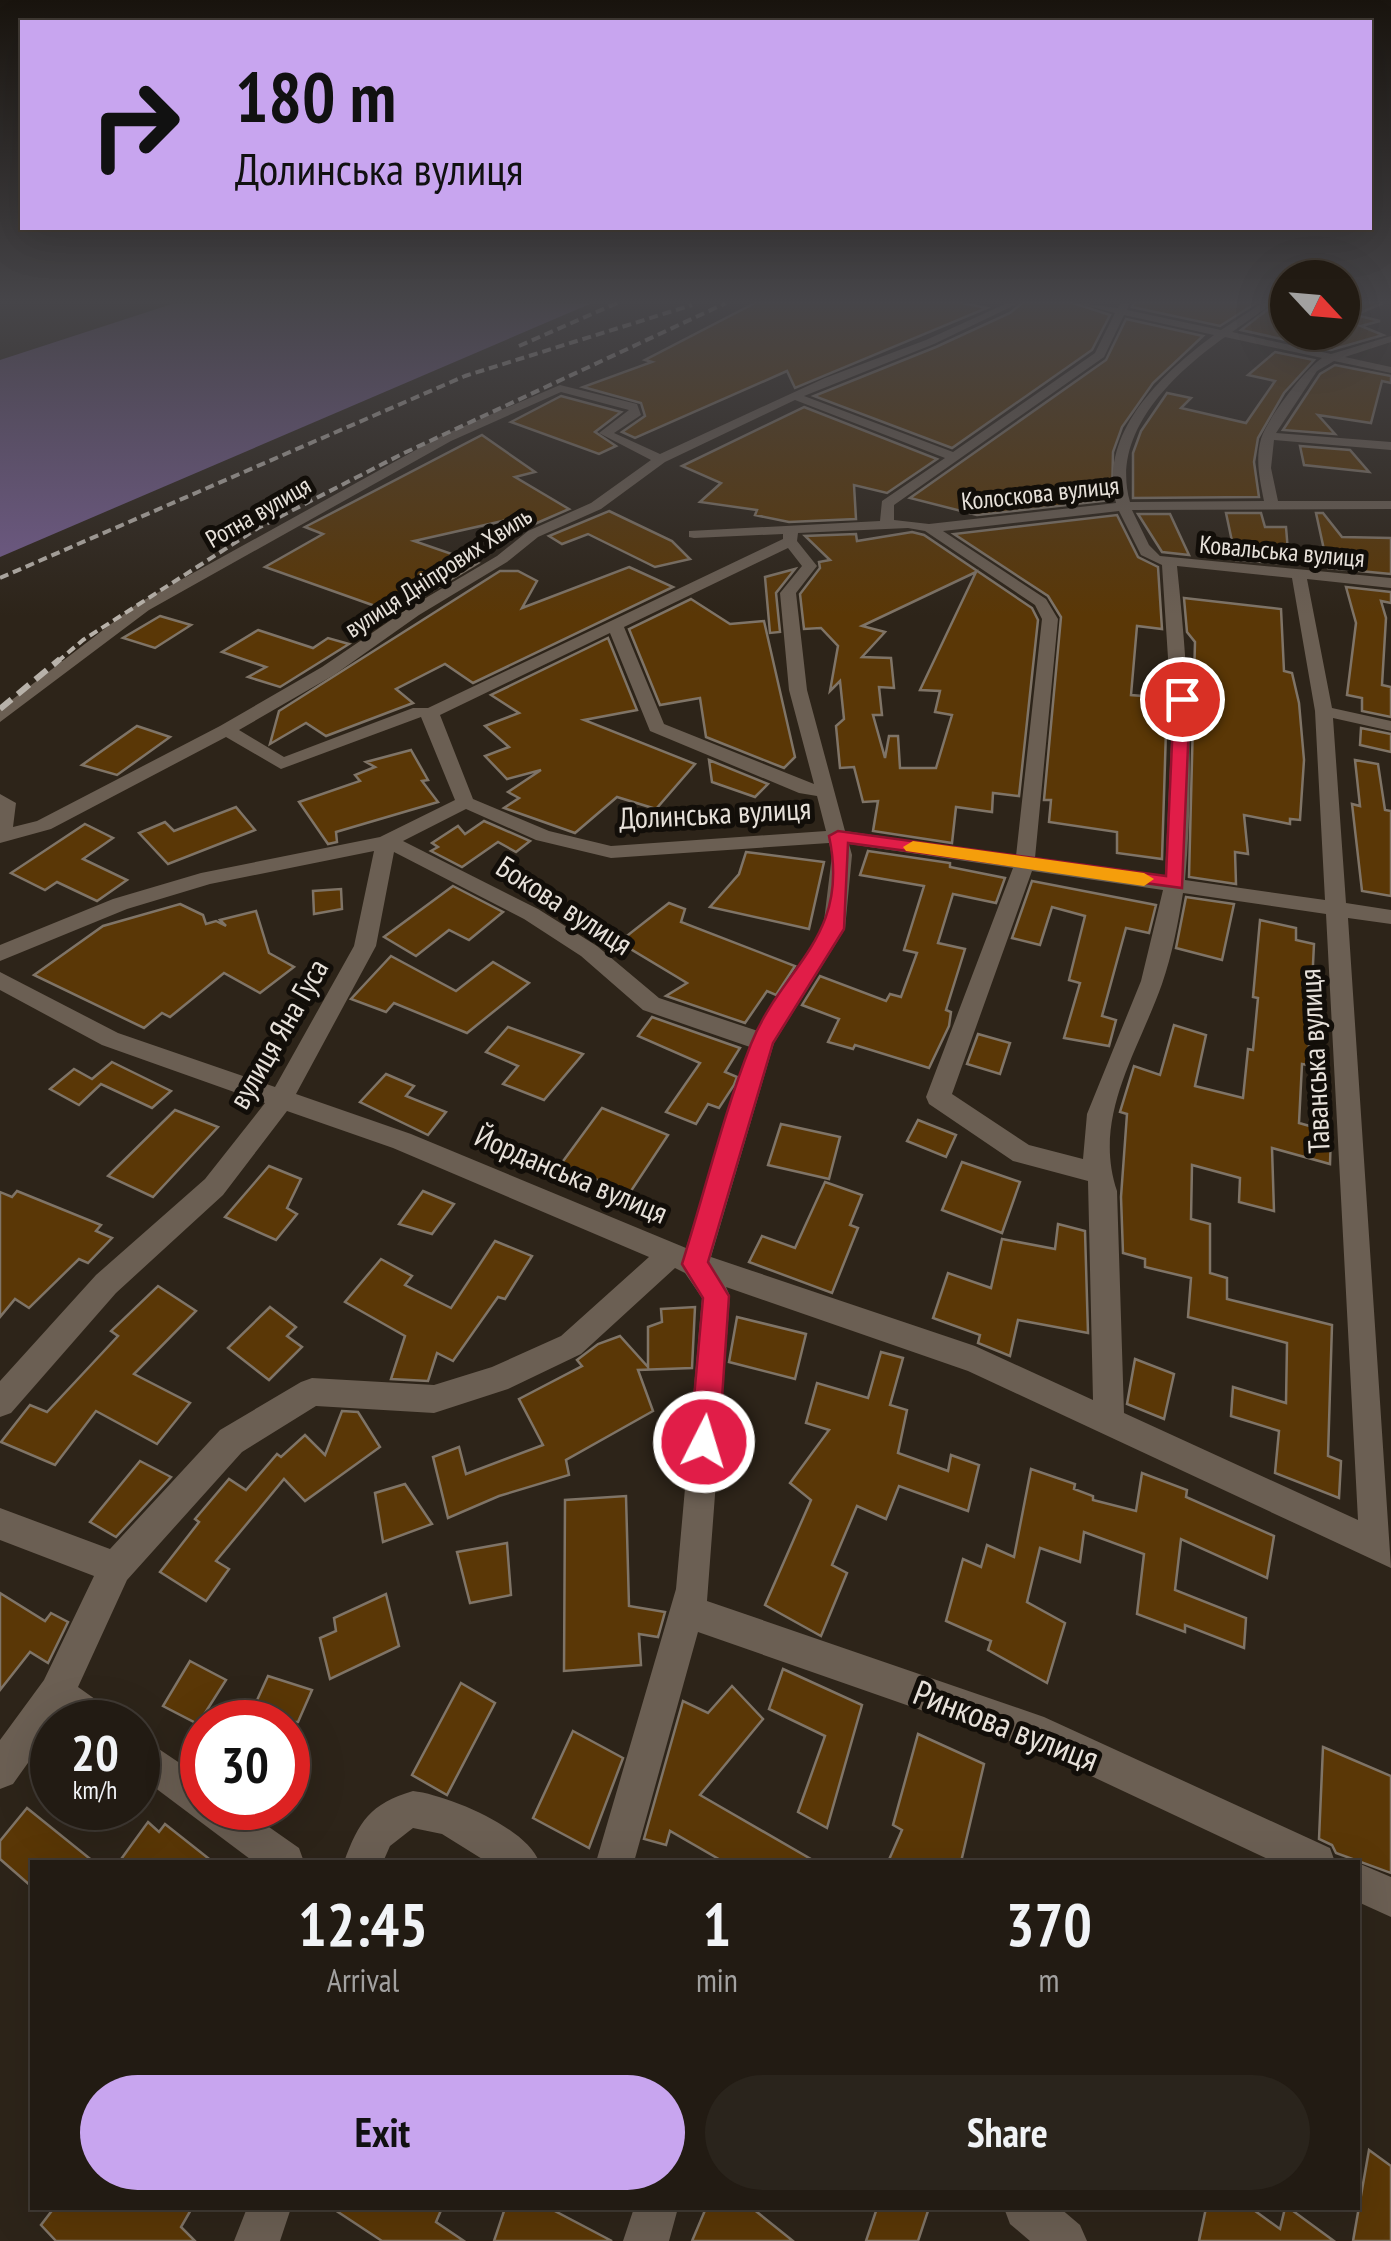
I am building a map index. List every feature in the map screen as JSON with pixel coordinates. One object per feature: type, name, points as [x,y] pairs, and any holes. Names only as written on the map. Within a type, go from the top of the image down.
[{"type":"street","name":"Ротна вулиця","points":[[0,717],[143,607],[331,499],[447,438],[516,408]]},
{"type":"street","name":"Ротна вулиця","points":[[635,408],[638,412],[605,433],[660,459]]},
{"type":"street","name":"вулиця Дніпрових Хвиль","points":[[1,836],[44,824],[226,730],[502,559],[533,534],[596,506],[660,459],[769,408]]},
{"type":"street","points":[[824,408],[957,458]]},
{"type":"street","points":[[887,524],[887,504],[1027,408]]},
{"type":"street","points":[[1109,1421],[1104,1191],[1094,1172],[1102,1105],[1152,980],[1175,884],[1182,699],[1168,564],[1147,555],[1122,506],[1120,460],[1141,408]]},
{"type":"street","points":[[1272,506],[1264,468],[1268,436],[1287,408]]},
{"type":"street","points":[[1268,436],[1391,446]]},
{"type":"street","name":"Колоскова вулиця","points":[[694,534],[790,535],[887,524],[929,528],[1122,506],[1391,505]]},
{"type":"street","points":[[929,528],[1041,602],[1050,619],[1025,862],[938,1097],[1022,1154],[1094,1172]]},
{"type":"street","points":[[0,1772],[56,1693],[116,1568],[231,1442],[312,1392],[434,1399],[497,1379],[571,1346],[684,1259],[763,1042],[834,929],[842,855],[798,690],[788,593],[810,566],[790,535],[616,627],[430,712],[419,712],[290,762],[281,762],[226,730]]},
{"type":"street","name":"Ковальська вулиця","points":[[1168,564],[1391,583]]},
{"type":"street","name":"Таванська вулиця","points":[[1299,575],[1324,710],[1384,1549]]},
{"type":"street","points":[[616,627],[656,727],[806,790],[826,792]]},
{"type":"street","points":[[1324,710],[1391,726]]},
{"type":"street","points":[[0,953],[120,904],[208,878],[386,842],[466,802],[430,712]]},
{"type":"street","points":[[0,800],[6,803],[1,836]]},
{"type":"street","name":"Долинська вулиця","points":[[466,802],[542,836],[611,852],[838,836],[1391,917]]},
{"type":"street","name":"Бокова вулиця","points":[[386,842],[425,857],[531,914],[589,951],[651,1004],[763,1042]]},
{"type":"street","name":"вулиця Яна Гуса","points":[[0,1403],[106,1284],[214,1188],[280,1101],[365,946],[386,842]]},
{"type":"street","name":"Йорданська вулиця","points":[[0,980],[110,1039],[280,1101],[402,1140],[684,1259],[974,1360],[1384,1549]]},
{"type":"street","points":[[616,1860],[693,1590],[716,1296],[684,1259]]},
{"type":"street","points":[[0,1524],[116,1568]]},
{"type":"street","name":"Ринкова вулиця","points":[[688,1611],[1044,1735],[1312,1860]]},
{"type":"street","points":[[56,1693],[66,1700]]},
{"type":"street","points":[[364,1860],[370,1842],[384,1824],[402,1812],[421,1808],[440,1811],[517,1860]]},
{"type":"street","points":[[241,1830],[282,1860]]},
{"type":"street","points":[[1360,1883],[1391,1898]]},
{"type":"street","points":[[257,2241],[267,2210]]},
{"type":"street","points":[[646,2241],[655,2210]]},
{"type":"street","points":[[1028,2210],[1064,2241]]},
{"type":"shaded area","points":[[0,408],[348,408],[0,557]]},
{"type":"building","points":[[539,408],[604,408],[621,412],[595,432],[616,446],[599,454],[511,422]]},
{"type":"building","points":[[642,408],[704,408],[635,438],[622,432],[645,416]]},
{"type":"building","points":[[803,408],[937,459],[887,493],[854,485],[856,519],[789,522],[755,515],[757,510],[700,502],[721,483],[682,466]]},
{"type":"building","points":[[845,408],[1010,408],[952,448]]},
{"type":"building","points":[[1038,408],[1136,408],[1122,427],[1113,452],[1112,500],[977,515],[910,498]]},
{"type":"building","points":[[1157,408],[1181,408],[1246,423],[1257,408],[1276,408],[1258,438],[1254,462],[1259,497],[1133,498],[1133,453],[1141,431]]},
{"type":"building","points":[[1298,408],[1375,408],[1371,423],[1318,415],[1335,434],[1283,430]]},
{"type":"building","points":[[482,435],[535,472],[515,477],[569,509],[530,526],[516,518],[414,541],[478,563],[395,613],[265,567],[323,534],[305,527]]},
{"type":"building","points":[[1300,446],[1350,450],[1369,472],[1304,465]]},
{"type":"building","points":[[609,511],[672,541],[690,559],[655,567],[588,534],[562,544],[549,536]]},
{"type":"building","points":[[1226,513],[1261,513],[1265,527],[1286,527],[1289,564],[1236,560]]},
{"type":"building","points":[[1316,513],[1323,513],[1342,537],[1391,538],[1391,574],[1328,568]]},
{"type":"building","points":[[1138,514],[1170,514],[1189,555],[1162,552]]},
{"type":"building","points":[[1117,515],[1138,557],[1158,567],[1162,629],[1137,626],[1131,695],[1167,698],[1162,859],[1117,853],[1117,832],[1049,822],[1051,800],[1044,800],[1061,617],[1048,596],[954,534]]},
{"type":"building","points":[[912,532],[924,535],[1032,608],[1038,620],[1019,796],[993,793],[992,812],[956,807],[952,843],[873,831],[878,801],[863,802],[854,767],[840,768],[836,726],[844,719],[840,681],[830,691],[838,646],[821,628],[804,629],[800,594],[820,568],[819,562],[830,560],[805,536],[856,534],[857,541]],"holes":[[[976,572],[920,690],[940,691],[935,712],[952,715],[936,768],[900,768],[898,736],[889,736],[885,758],[873,715],[882,715],[879,687],[894,688],[891,658],[862,657],[885,632],[862,626]]]},
{"type":"building","points":[[629,567],[673,587],[473,683],[445,664],[396,689],[413,703],[326,736],[306,723],[270,744],[279,711],[500,571],[518,571],[537,581],[522,608]]},
{"type":"building","points":[[795,569],[776,593],[780,632],[770,633],[765,577]]},
{"type":"building","points":[[1346,587],[1391,592],[1391,603],[1381,601],[1386,618],[1382,685],[1391,687],[1391,717],[1362,711],[1362,698],[1347,695],[1356,623]]},
{"type":"building","points":[[1184,598],[1281,609],[1284,671],[1292,673],[1299,703],[1304,760],[1300,820],[1290,819],[1290,824],[1244,815],[1248,854],[1235,852],[1236,884],[1189,877],[1195,642],[1187,632]]},
{"type":"building","points":[[691,599],[730,624],[764,621],[795,757],[784,768],[706,737],[700,698],[660,705],[629,629]]},
{"type":"building","points":[[160,616],[191,625],[155,648],[123,638]]},
{"type":"building","points":[[258,630],[313,648],[328,638],[349,644],[280,687],[248,677],[266,667],[222,652]]},
{"type":"building","points":[[608,638],[637,710],[584,720],[695,764],[656,809],[617,797],[575,833],[504,808],[519,798],[508,792],[541,770],[507,779],[485,756],[509,747],[485,726],[519,713],[491,695]]},
{"type":"building","points":[[137,726],[170,737],[117,775],[82,765]]},
{"type":"building","points":[[1361,728],[1391,734],[1391,752],[1360,745]]},
{"type":"building","points":[[411,750],[428,780],[422,781],[438,802],[336,832],[337,842],[328,844],[299,802],[360,781],[355,775],[375,767],[366,762]]},
{"type":"building","points":[[709,760],[768,784],[755,797],[712,782]]},
{"type":"building","points":[[1355,760],[1378,764],[1385,810],[1391,811],[1391,896],[1362,891],[1352,804],[1360,806]]},
{"type":"building","points":[[236,807],[255,830],[168,864],[139,833],[165,822],[174,831]]},
{"type":"building","points":[[484,821],[530,841],[516,852],[498,842],[462,867],[431,851],[438,847],[432,843],[458,826],[465,834]]},
{"type":"building","points":[[85,824],[113,838],[83,859],[127,880],[97,901],[57,882],[45,890],[11,873]]},
{"type":"building","points":[[868,851],[950,863],[950,867],[1005,878],[996,903],[953,894],[938,943],[965,949],[946,1010],[951,1012],[949,1026],[929,1068],[855,1045],[853,1049],[828,1042],[839,1019],[802,1005],[820,976],[886,1001],[890,994],[901,997],[917,953],[904,950],[924,886],[860,875]]},
{"type":"building","points":[[746,852],[824,862],[809,929],[710,907],[739,874]]},
{"type":"building","points":[[1032,881],[1156,905],[1149,933],[1126,928],[1102,1016],[1116,1020],[1109,1046],[1064,1038],[1080,983],[1069,980],[1085,916],[1052,907],[1040,945],[1012,938]]},
{"type":"building","points":[[453,886],[503,912],[469,940],[449,930],[416,956],[384,937]]},
{"type":"building","points":[[341,889],[342,909],[314,914],[313,891]]},
{"type":"building","points":[[1186,897],[1234,904],[1222,960],[1176,948]]},
{"type":"building","points":[[669,903],[685,909],[681,922],[795,966],[776,995],[767,991],[745,1023],[666,996],[687,983],[619,942]]},
{"type":"building","points":[[180,904],[203,915],[206,924],[216,921],[226,926],[220,920],[256,911],[269,953],[294,967],[260,993],[224,973],[170,1017],[162,1013],[144,1028],[34,975],[103,926]]},
{"type":"building","points":[[1260,920],[1296,928],[1296,940],[1314,944],[1308,1065],[1302,1064],[1299,1123],[1331,1132],[1330,1164],[1272,1148],[1274,1211],[1239,1202],[1240,1178],[1192,1165],[1191,1219],[1210,1224],[1210,1273],[1227,1278],[1227,1299],[1332,1325],[1328,1456],[1341,1461],[1339,1498],[1275,1473],[1279,1431],[1231,1416],[1233,1387],[1286,1403],[1287,1343],[1188,1317],[1191,1278],[1145,1267],[1145,1259],[1123,1253],[1121,1197],[1127,1114],[1120,1112],[1134,1066],[1160,1075],[1174,1025],[1206,1035],[1195,1086],[1243,1098],[1258,998],[1253,997]]},
{"type":"building","points":[[391,956],[456,991],[493,962],[529,983],[467,1033],[394,1003],[386,1012],[351,999]]},
{"type":"building","points":[[652,1017],[740,1048],[725,1072],[737,1077],[734,1085],[719,1108],[708,1104],[696,1124],[666,1112],[700,1063],[638,1036]]},
{"type":"building","points":[[508,1027],[583,1054],[544,1100],[503,1084],[518,1066],[486,1052]]},
{"type":"building","points":[[978,1034],[1010,1043],[1000,1074],[967,1064]]},
{"type":"building","points":[[112,1062],[171,1091],[152,1108],[101,1084],[79,1105],[50,1089],[74,1069],[92,1079]]},
{"type":"building","points":[[386,1074],[414,1086],[406,1096],[446,1112],[428,1135],[360,1102]]},
{"type":"building","points":[[602,1108],[668,1135],[629,1194],[561,1164]]},
{"type":"building","points":[[175,1110],[218,1127],[153,1197],[108,1176]]},
{"type":"building","points":[[918,1120],[956,1135],[946,1157],[907,1141]]},
{"type":"building","points":[[781,1124],[840,1137],[829,1179],[768,1165]]},
{"type":"building","points":[[962,1162],[1020,1182],[1002,1233],[942,1210]]},
{"type":"building","points":[[269,1166],[301,1179],[287,1208],[297,1214],[276,1240],[225,1217]]},
{"type":"building","points":[[825,1182],[862,1195],[850,1225],[858,1228],[832,1293],[749,1262],[762,1236],[795,1248]]},
{"type":"building","points":[[17,1191],[101,1225],[96,1231],[112,1238],[88,1263],[79,1259],[29,1308],[15,1299],[0,1317],[0,1192],[12,1197]]},
{"type":"building","points":[[423,1191],[454,1204],[432,1234],[399,1224]]},
{"type":"building","points":[[1058,1224],[1085,1231],[1088,1333],[1018,1320],[1010,1356],[978,1343],[980,1335],[933,1318],[948,1273],[991,1288],[1002,1239],[1055,1249]]},
{"type":"building","points":[[495,1241],[532,1256],[505,1299],[498,1297],[453,1361],[437,1353],[428,1381],[391,1379],[405,1336],[345,1302],[381,1259],[412,1276],[405,1285],[451,1308]]},
{"type":"building","points":[[158,1286],[196,1311],[134,1374],[190,1403],[157,1444],[96,1411],[55,1465],[1,1442],[30,1405],[47,1412],[118,1336],[111,1331]]},
{"type":"building","points":[[270,1307],[296,1327],[287,1336],[302,1347],[269,1380],[228,1348]]},
{"type":"building","points":[[695,1307],[692,1368],[638,1370],[653,1411],[566,1460],[569,1475],[499,1496],[448,1518],[433,1457],[459,1447],[466,1474],[543,1445],[519,1399],[582,1366],[577,1360],[598,1344],[620,1336],[648,1367],[648,1327],[662,1322],[661,1309]]},
{"type":"building","points":[[737,1317],[806,1334],[795,1379],[729,1362]]},
{"type":"building","points":[[881,1352],[903,1358],[890,1405],[907,1410],[898,1453],[948,1471],[951,1455],[979,1465],[968,1511],[899,1486],[886,1519],[857,1506],[832,1565],[847,1573],[821,1636],[765,1605],[811,1500],[790,1483],[829,1430],[806,1423],[817,1383],[868,1398]]},
{"type":"building","points":[[1135,1359],[1174,1374],[1164,1419],[1127,1404]]},
{"type":"building","points":[[342,1411],[358,1412],[380,1447],[305,1501],[284,1479],[216,1561],[229,1569],[206,1601],[160,1572],[199,1522],[195,1519],[229,1479],[246,1490],[277,1454],[281,1457],[305,1435],[325,1455]]},
{"type":"building","points":[[140,1461],[171,1477],[116,1537],[90,1522]]},
{"type":"building","points":[[1031,1469],[1075,1484],[1074,1489],[1093,1496],[1093,1500],[1136,1511],[1142,1473],[1187,1490],[1186,1497],[1274,1536],[1267,1578],[1181,1539],[1175,1590],[1246,1618],[1244,1648],[1185,1625],[1185,1632],[1137,1614],[1144,1554],[1084,1532],[1080,1562],[1040,1548],[1027,1602],[1065,1623],[1047,1683],[988,1650],[991,1641],[946,1621],[963,1559],[981,1567],[987,1545],[1014,1557]]},
{"type":"building","points":[[405,1484],[432,1524],[383,1542],[375,1493]]},
{"type":"building","points":[[626,1496],[629,1606],[665,1612],[658,1637],[639,1634],[641,1665],[564,1671],[565,1500]]},
{"type":"building","points":[[507,1543],[511,1595],[470,1603],[457,1552]]},
{"type":"building","points":[[0,1593],[45,1621],[51,1613],[68,1622],[48,1663],[30,1652],[0,1690]]},
{"type":"building","points":[[386,1594],[399,1646],[330,1679],[320,1638],[336,1631],[334,1618]]},
{"type":"building","points":[[190,1661],[226,1680],[213,1700],[180,1700],[180,1715],[163,1706]]},
{"type":"building","points":[[783,1669],[862,1705],[827,1828],[798,1812],[825,1736],[769,1709]]},
{"type":"building","points":[[268,1676],[312,1690],[308,1700],[257,1700]]},
{"type":"building","points":[[461,1683],[495,1703],[447,1795],[412,1775]]},
{"type":"building","points":[[732,1686],[763,1719],[700,1795],[813,1860],[721,1860],[670,1831],[666,1845],[644,1839],[683,1701],[708,1713]]},
{"type":"building","points":[[573,1731],[623,1758],[589,1848],[533,1818]]},
{"type":"building","points":[[918,1734],[984,1764],[961,1860],[889,1860],[902,1830],[893,1825]]},
{"type":"building","points":[[1323,1747],[1391,1776],[1391,1873],[1336,1853],[1332,1845],[1319,1839]]},
{"type":"building","points":[[27,1808],[30,1830],[54,1830],[92,1860],[30,1860],[30,1885],[0,1859],[0,1841]]},
{"type":"building","points":[[165,1824],[210,1860],[120,1860],[142,1830],[159,1832]]},
{"type":"building","points":[[1369,2150],[1391,2166],[1391,2241],[1353,2241]]},
{"type":"building","points":[[52,2210],[191,2210],[181,2227],[195,2241],[56,2241],[41,2225]]},
{"type":"building","points":[[335,2210],[441,2210],[436,2222],[464,2241],[382,2241]]},
{"type":"building","points":[[504,2210],[553,2210],[612,2241],[494,2241]]},
{"type":"building","points":[[705,2210],[754,2210],[793,2241],[692,2241]]},
{"type":"building","points":[[876,2210],[928,2210],[918,2241],[866,2241]]},
{"type":"building","points":[[1206,2210],[1254,2210],[1280,2229],[1285,2210],[1292,2210],[1334,2241],[1199,2241]]},
{"type":"railway","points":[[0,578],[392,408]]},
{"type":"railway","points":[[57,662],[83,640],[258,528],[502,408]]},
{"type":"railway","points":[[0,709],[60,659]]},
{"type":"slow traffic","points":[[913,847],[1144,879]]},
{"type":"route","points":[[704,1442],[716,1296],[695,1264],[763,1042],[834,929],[842,855],[838,836],[1175,884],[1182,699]]}]
